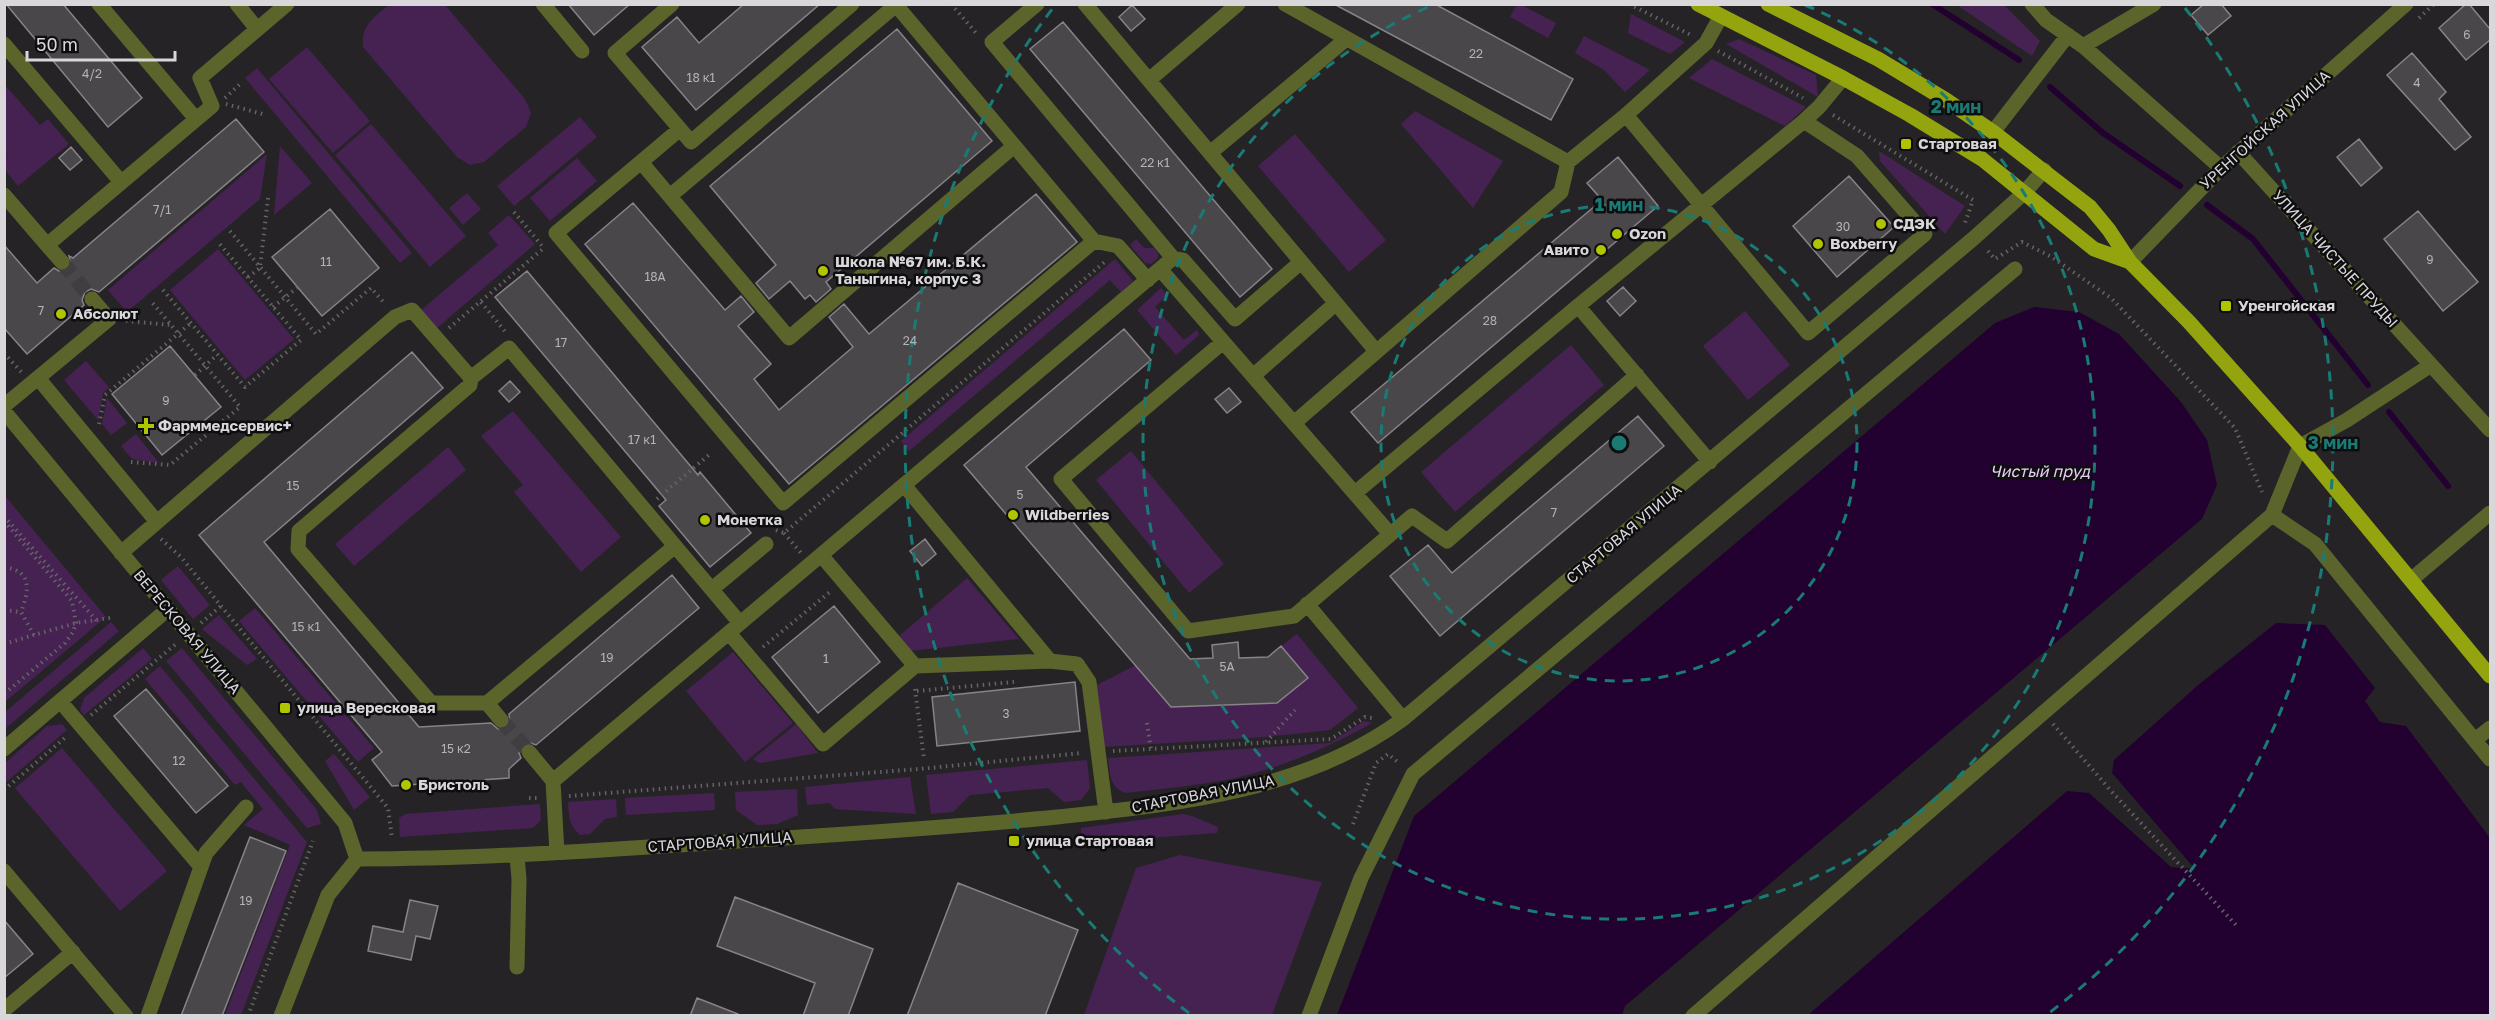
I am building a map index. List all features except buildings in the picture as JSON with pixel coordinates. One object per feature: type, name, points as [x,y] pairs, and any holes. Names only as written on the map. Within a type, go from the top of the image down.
[{"type":"main road","points":[[1698,4],[1843,78],[1982,159],[2094,249],[2130,262]]},
{"type":"main road","points":[[1768,4],[1878,59],[1946,100],[1993,132],[2090,207],[2109,230],[2130,262],[2189,322],[2301,446],[2490,676]]},
{"type":"street","points":[[99,4],[196,119]]},
{"type":"street","points":[[237,4],[257,29]]},
{"type":"street","points":[[47,245],[212,106],[200,78],[288,4]]},
{"type":"street","points":[[543,4],[582,51]]},
{"type":"street","points":[[672,4],[615,53],[691,142],[852,4]]},
{"type":"street","points":[[1037,4],[992,42],[1173,258],[1183,260],[1235,319],[1301,262]]},
{"type":"street","points":[[1085,4],[1376,351]]},
{"type":"street","points":[[1149,80],[1238,4]]},
{"type":"street","points":[[1284,4],[1345,40],[1568,162]]},
{"type":"street","points":[[2032,4],[2046,20],[2083,46],[2221,168]]},
{"type":"street","points":[[2083,46],[2154,4]]},
{"type":"street","points":[[670,196],[896,5],[1094,241],[1118,246],[1148,280]]},
{"type":"street","name":"УРЕНГОЙСКАЯ УЛИЦА","points":[[2130,262],[2221,168],[2397,8]]},
{"type":"street","points":[[1294,423],[1561,192],[1568,162],[1626,115],[1706,44],[1721,16]]},
{"type":"street","points":[[1993,132],[2068,36]]},
{"type":"street","points":[[1210,153],[1345,40]]},
{"type":"street","points":[[4,44],[121,182]]},
{"type":"street","points":[[1355,493],[1804,121],[1820,107],[1843,78]]},
{"type":"street","points":[[1626,115],[1808,333],[1925,234],[1857,156],[1804,121]]},
{"type":"street","points":[[680,129],[555,233],[783,503],[1094,241]]},
{"type":"street","points":[[641,162],[789,338],[1014,146]]},
{"type":"street","name":"УЛИЦА ЧИСТЫЕ ПРУДЫ","points":[[2238,152],[2490,430]]},
{"type":"street","name":"СТАРТОВАЯ УЛИЦА","points":[[357,859],[517,856],[927,829],[1106,812],[1187,800],[1262,785],[1326,764],[1370,742],[1403,719],[1710,462],[2024,193],[2044,170]]},
{"type":"street","points":[[4,195],[62,262]]},
{"type":"street","points":[[553,781],[1173,258]]},
{"type":"street","points":[[1160,269],[1390,534]]},
{"type":"street","points":[[1309,1016],[1361,878],[1413,774],[2015,270]]},
{"type":"street","points":[[4,406],[108,319],[92,299]]},
{"type":"street","points":[[1253,376],[1335,304]]},
{"type":"street","points":[[1578,306],[1710,462]]},
{"type":"street","points":[[121,553],[395,316],[412,309],[471,378]]},
{"type":"street","points":[[1223,342],[1061,479],[1188,631],[1294,616],[1412,516],[1447,541],[1637,375]]},
{"type":"street","points":[[675,546],[487,703],[431,703],[298,549],[299,531],[470,386],[471,378],[508,348],[712,589],[735,628],[823,744],[909,671],[1050,661],[1077,664],[1089,682],[1106,812]]},
{"type":"street","points":[[1694,1016],[2272,515],[2301,446],[2347,420],[2431,365]]},
{"type":"street","points":[[34,381],[154,525]]},
{"type":"street","name":"ВЕРЕСКОВАЯ УЛИЦА","points":[[4,411],[345,823],[357,859]]},
{"type":"street","points":[[904,485],[1050,661]]},
{"type":"street","points":[[2412,579],[2490,513]]},
{"type":"street","points":[[2272,515],[2315,544],[2490,759]]},
{"type":"street","points":[[712,589],[769,537]]},
{"type":"street","points":[[816,559],[909,671]]},
{"type":"street","points":[[1307,604],[1403,719]]},
{"type":"street","points":[[4,748],[168,609]]},
{"type":"street","points":[[60,701],[201,867]]},
{"type":"street","points":[[487,703],[501,720]]},
{"type":"street","points":[[2475,740],[2490,728]]},
{"type":"street","points":[[528,752],[553,781],[557,853]]},
{"type":"street","points":[[148,1016],[206,854],[246,807]]},
{"type":"street","points":[[517,856],[519,879],[517,967]]},
{"type":"street","points":[[281,1016],[328,895],[357,859]]},
{"type":"street","points":[[4,871],[126,1016]]},
{"type":"street","points":[[4,1011],[73,952]]},
{"type":"path","points":[[951,4],[976,34],[1003,33]]},
{"type":"path","points":[[240,84],[219,102],[266,115]]},
{"type":"path","points":[[248,277],[260,268],[268,198]]},
{"type":"path","points":[[230,231],[316,334],[371,288],[395,316]]},
{"type":"path","points":[[163,290],[245,387],[301,340],[218,242]]},
{"type":"path","points":[[437,339],[544,248]]},
{"type":"path","points":[[769,537],[784,532],[1121,249]]},
{"type":"path","points":[[2050,256],[2111,298],[2235,428],[2272,515]]},
{"type":"path","points":[[273,307],[298,287]]},
{"type":"path","points":[[126,455],[132,463],[170,465],[240,407],[151,301]]},
{"type":"path","points":[[126,321],[171,325]]},
{"type":"path","points":[[99,424],[105,395],[191,323]]},
{"type":"path","points":[[4,353],[34,381]]},
{"type":"path","points":[[195,375],[217,355]]},
{"type":"path","points":[[92,415],[106,432]]},
{"type":"path","points":[[651,504],[710,454]]},
{"type":"path","points":[[4,516],[97,621]]},
{"type":"path","points":[[4,521],[72,601],[76,623],[73,632],[64,643],[4,694]]},
{"type":"path","points":[[154,525],[388,808],[392,838]]},
{"type":"path","points":[[784,532],[816,559],[832,590],[839,598]]},
{"type":"path","points":[[4,567],[16,569],[26,579],[28,595],[21,612]]},
{"type":"path","points":[[760,650],[832,590]]},
{"type":"path","points":[[4,790],[221,606]]},
{"type":"path","points":[[4,610],[21,612]]},
{"type":"path","points":[[21,612],[34,635]]},
{"type":"path","points":[[4,644],[76,623],[110,618]]},
{"type":"path","points":[[909,671],[917,691],[924,759]]},
{"type":"path","points":[[917,691],[1020,681]]},
{"type":"path","points":[[529,798],[911,770],[1098,752],[1331,739],[1365,717],[1378,718],[1393,706]]},
{"type":"path","points":[[1265,743],[1295,710]]},
{"type":"path","points":[[2044,713],[2112,792],[2236,925]]},
{"type":"path","points":[[1147,723],[1151,750]]},
{"type":"path","points":[[1353,824],[1376,763],[1388,754],[1413,774]]},
{"type":"path","points":[[248,1016],[313,841]]},
{"type":"shaded area","points":[[1517,4],[1556,23],[1548,38],[1510,17]]},
{"type":"shaded area","points":[[389,5],[445,5],[525,99],[531,113],[526,127],[484,162],[470,165],[457,157],[363,47],[366,27]]},
{"type":"shaded area","points":[[1957,5],[2004,5],[2040,41],[2032,56]]},
{"type":"shaded area","points":[[1631,14],[1685,42],[1670,54],[1628,33]]},
{"type":"shaded area","points":[[1584,36],[1650,70],[1625,92],[1604,70],[1575,53]]},
{"type":"shaded area","points":[[1739,39],[1816,75],[1818,97],[1726,44]]},
{"type":"shaded area","points":[[307,47],[370,121],[333,153],[269,79]]},
{"type":"shaded area","points":[[1712,59],[1806,107],[1785,126],[1689,78]]},
{"type":"shaded area","points":[[257,68],[412,253],[400,263],[245,78]]},
{"type":"shaded area","points":[[4,84],[40,125],[48,119],[69,144],[18,186],[5,170],[7,157],[4,153]]},
{"type":"shaded area","points":[[1415,111],[1503,161],[1473,208],[1401,124]]},
{"type":"shaded area","points":[[580,117],[597,137],[514,206],[497,186]]},
{"type":"shaded area","points":[[371,124],[466,236],[430,267],[335,155]]},
{"type":"shaded area","points":[[1295,134],[1386,240],[1349,272],[1258,166]]},
{"type":"shaded area","points":[[280,146],[312,183],[274,215]]},
{"type":"shaded area","points":[[1879,151],[1965,206],[1945,234],[1880,161]]},
{"type":"shaded area","points":[[267,154],[260,199],[127,312],[108,290]]},
{"type":"shaded area","points":[[577,158],[597,181],[550,221],[530,198]]},
{"type":"shaded area","points":[[467,193],[481,209],[463,225],[449,208]]},
{"type":"shaded area","points":[[509,215],[535,244],[437,328],[421,310],[498,245],[488,233]]},
{"type":"shaded area","points":[[1136,239],[1144,248],[1154,248],[1158,253],[1158,258],[1151,264],[1145,263],[1130,245]]},
{"type":"shaded area","points":[[218,249],[294,339],[245,380],[170,290]]},
{"type":"shaded area","points":[[1115,259],[1133,281],[1121,292],[1110,280],[909,451],[901,441]]},
{"type":"shaded area","points":[[1161,288],[1167,295],[1155,307],[1184,340],[1197,330],[1199,335],[1176,355],[1137,310]]},
{"type":"shaded area","points":[[1745,311],[1790,365],[1748,400],[1703,346]]},
{"type":"shaded area","points":[[1571,345],[1604,385],[1455,512],[1421,472]]},
{"type":"shaded area","points":[[86,361],[109,387],[103,393],[98,420],[64,380]]},
{"type":"shaded area","points":[[107,398],[127,423],[111,435],[102,424]]},
{"type":"shaded area","points":[[513,411],[621,537],[581,572],[514,492],[523,485],[481,436]]},
{"type":"shaded area","points":[[136,434],[159,463],[132,459],[121,446]]},
{"type":"shaded area","points":[[448,447],[466,470],[354,566],[335,544]]},
{"type":"shaded area","points":[[1131,451],[1224,564],[1189,593],[1096,480]]},
{"type":"shaded area","points":[[5,496],[106,617],[5,702]]},
{"type":"shaded area","points":[[178,566],[210,605],[193,619],[161,580]]},
{"type":"shaded area","points":[[967,578],[1019,639],[910,651],[898,637]]},
{"type":"shaded area","points":[[255,608],[374,748],[358,762],[239,621]]},
{"type":"shaded area","points":[[219,615],[257,659],[247,665],[202,629]]},
{"type":"shaded area","points":[[111,622],[119,631],[5,729],[5,712]]},
{"type":"shaded area","points":[[1297,634],[1358,708],[1330,730],[1265,737],[1104,747],[1097,685],[1136,665],[1172,707],[1277,703],[1308,678],[1281,646]]},
{"type":"shaded area","points":[[143,648],[152,659],[84,715],[80,710],[84,698]]},
{"type":"shaded area","points":[[182,648],[317,810],[321,824],[307,828],[166,661]]},
{"type":"shaded area","points":[[733,652],[793,723],[745,762],[686,691]]},
{"type":"shaded area","points":[[160,666],[307,842],[241,1015],[225,1015],[290,845],[244,825],[263,809],[241,782],[235,785],[145,679]]},
{"type":"shaded area","points":[[1364,721],[1372,723],[1319,750],[1283,764],[1226,780],[1125,793],[1116,787],[1110,774],[1108,758],[1330,743]]},
{"type":"shaded area","points":[[62,724],[67,730],[5,783],[5,763],[47,726]]},
{"type":"shaded area","points":[[796,724],[818,753],[760,763],[753,759]]},
{"type":"shaded area","points":[[62,748],[167,871],[120,911],[15,788]]},
{"type":"shaded area","points":[[334,754],[370,797],[354,810],[325,761]]},
{"type":"shaded area","points":[[1087,760],[1090,788],[1081,800],[1064,802],[1048,788],[970,795],[953,812],[931,814],[926,775]]},
{"type":"shaded area","points":[[910,777],[916,814],[835,809],[830,803],[807,805],[805,787]]},
{"type":"shaded area","points":[[797,789],[798,815],[777,824],[757,825],[736,810],[735,792]]},
{"type":"shaded area","points":[[714,793],[715,810],[626,815],[625,798]]},
{"type":"shaded area","points":[[616,799],[617,817],[605,819],[590,834],[580,835],[574,828],[569,816],[568,802]]},
{"type":"shaded area","points":[[540,804],[541,820],[533,828],[400,837],[399,818],[405,814]]},
{"type":"shaded area","points":[[1183,814],[1218,827],[1217,833],[1080,843],[1081,828]]},
{"type":"shaded area","points":[[1180,855],[1322,882],[1272,1015],[1084,1015],[1136,868]]},
{"type":"water","name":"Чистый пруд","points":[[2034,307],[2079,312],[2119,334],[2181,402],[2207,440],[2217,485],[2202,519],[1625,1006],[1622,1015],[1337,1015],[1414,816],[1995,323]]},
{"type":"water","points":[[2276,623],[2325,625],[2375,688],[2365,701],[2380,722],[2406,726],[2490,838],[2490,1015],[1808,1015],[2067,791],[2089,793],[2171,867],[2195,869],[2112,773],[2114,760],[2197,686]]},
{"type":"waterway","points":[[1932,4],[2019,60]]},
{"type":"waterway","points":[[2050,87],[2103,133],[2180,186]]},
{"type":"waterway","points":[[2207,205],[2253,239],[2368,385]]},
{"type":"waterway","points":[[2389,412],[2448,486]]},
{"type":"tunnel","points":[[62,262],[92,299]]},
{"type":"tunnel","points":[[501,720],[529,752]]},
{"type":"place","name":"Стартовая","points":[[1906,144]]},
{"type":"place","name":"СДЭК","points":[[1881,224]]},
{"type":"place","name":"Ozon","points":[[1617,234]]},
{"type":"place","name":"Boxberry","points":[[1818,244]]},
{"type":"place","name":"Авито","points":[[1601,250]]},
{"type":"place","name":"Школа №67 им. Б.К. Таныгина, корпус 3","points":[[823,271]]},
{"type":"place","name":"Уренгойская","points":[[2226,306]]},
{"type":"place","name":"Абсолют","points":[[61,314]]},
{"type":"place","name":"Фарммедсервис+","points":[[146,426]]},
{"type":"place","name":"Wildberries","points":[[1013,515]]},
{"type":"place","name":"Монетка","points":[[705,520]]},
{"type":"place","name":"улица Вересковая","points":[[285,708]]},
{"type":"place","name":"Бристоль","points":[[406,785]]},
{"type":"place","name":"улица Стартовая","points":[[1014,841]]}]
